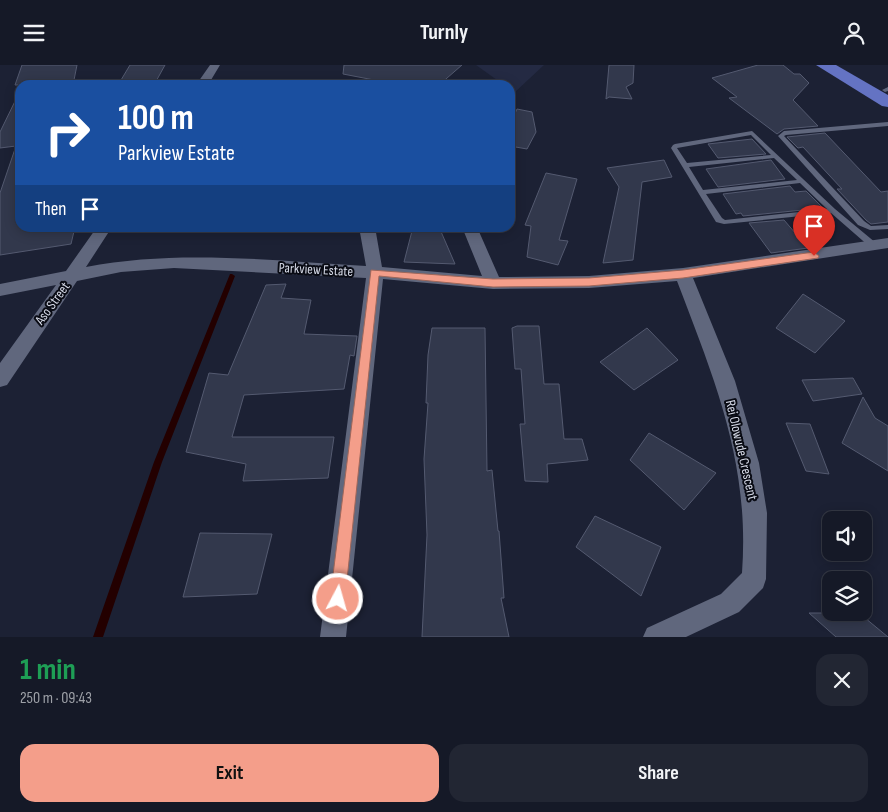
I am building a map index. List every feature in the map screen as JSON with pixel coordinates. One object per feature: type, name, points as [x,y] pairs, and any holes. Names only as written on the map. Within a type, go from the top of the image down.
[{"type":"main road","points":[[824,65],[887,93]]},
{"type":"main road","points":[[840,65],[887,93]]},
{"type":"street","points":[[205,80],[215,65]]},
{"type":"street","name":"Aso Street","points":[[0,379],[102,232]]},
{"type":"street","points":[[333,637],[375,272],[368,232]]},
{"type":"street","points":[[471,232],[493,283]]},
{"type":"street","name":"Parkview Estate","points":[[0,290],[122,266],[174,262],[375,272],[493,283],[589,282],[683,274],[880,244]]},
{"type":"street","name":"Rei Olowude Crescent","points":[[656,637],[730,603],[754,579],[757,541],[753,490],[735,410],[683,274]]},
{"type":"lane","points":[[888,124],[784,133],[781,136],[861,223],[870,228],[888,227]]},
{"type":"lane","points":[[833,211],[724,222],[719,220],[674,149],[675,146],[752,133],[833,211],[880,244]]},
{"type":"lane","points":[[685,165],[776,156]]},
{"type":"lane","points":[[702,193],[802,181]]},
{"type":"shaded area","points":[[476,65],[544,65],[515,92],[515,80],[497,80]]},
{"type":"building","points":[[22,65],[77,65],[74,80],[17,80]]},
{"type":"building","points":[[130,65],[165,65],[157,80],[121,80]]},
{"type":"building","points":[[344,65],[462,65],[445,80],[374,80],[343,74]]},
{"type":"building","points":[[609,65],[634,65],[633,83],[626,87],[632,99],[609,97],[606,99]]},
{"type":"building","points":[[758,65],[783,65],[794,74],[800,74],[809,83],[793,100],[818,126],[784,129],[777,134],[729,98],[737,97],[712,78]]},
{"type":"building","points":[[15,101],[15,146],[0,148],[0,132]]},
{"type":"building","points":[[517,109],[532,112],[536,132],[527,149],[515,147],[515,114]]},
{"type":"building","points":[[825,133],[881,192],[888,191],[888,222],[871,224],[866,220],[837,189],[842,189],[803,147],[798,148],[787,137]]},
{"type":"building","points":[[752,139],[766,154],[718,158],[708,144]]},
{"type":"building","points":[[15,149],[15,232],[74,232],[71,244],[0,255],[0,193]]},
{"type":"building","points":[[664,160],[672,177],[642,182],[633,260],[603,263],[619,187],[607,168]]},
{"type":"building","points":[[771,160],[785,179],[718,187],[706,169]]},
{"type":"building","points":[[546,173],[577,179],[559,240],[568,241],[558,265],[527,257],[531,226],[525,225]]},
{"type":"building","points":[[790,186],[795,192],[806,191],[823,208],[743,216],[741,213],[736,214],[723,194]]},
{"type":"building","points":[[784,220],[808,248],[771,253],[749,223]]},
{"type":"building","points":[[412,232],[441,232],[455,264],[404,262]]},
{"type":"building","points":[[286,284],[281,298],[311,300],[304,334],[357,336],[354,356],[350,355],[344,389],[244,395],[232,437],[334,437],[328,478],[243,481],[246,464],[186,452],[209,373],[228,375],[266,285]]},
{"type":"building","points":[[803,294],[845,321],[815,353],[776,328]]},
{"type":"building","points":[[517,326],[539,326],[544,384],[559,384],[564,439],[582,439],[588,460],[547,464],[548,482],[525,481],[520,424],[525,424],[521,369],[515,369],[512,328]]},
{"type":"building","points":[[432,328],[485,328],[487,471],[492,470],[504,598],[501,598],[509,637],[422,637],[427,535],[424,459],[428,403],[426,403],[428,355]]},
{"type":"building","points":[[647,328],[678,360],[634,390],[600,362]]},
{"type":"building","points":[[853,378],[862,394],[813,401],[802,380]]},
{"type":"building","points":[[863,397],[875,418],[888,426],[888,471],[842,443]]},
{"type":"building","points":[[786,423],[810,424],[829,474],[806,471]]},
{"type":"building","points":[[649,433],[716,473],[684,510],[630,460]]},
{"type":"building","points":[[595,516],[661,547],[641,596],[576,547]]},
{"type":"building","points":[[200,533],[272,534],[257,594],[183,597]]},
{"type":"building","points":[[809,613],[822,613],[822,621],[869,621],[888,637],[836,637]]},
{"type":"waterway","points":[[98,637],[158,462],[232,276]]},
{"type":"route","points":[[338,599],[375,272],[493,283],[589,282],[683,274],[814,256]]}]
